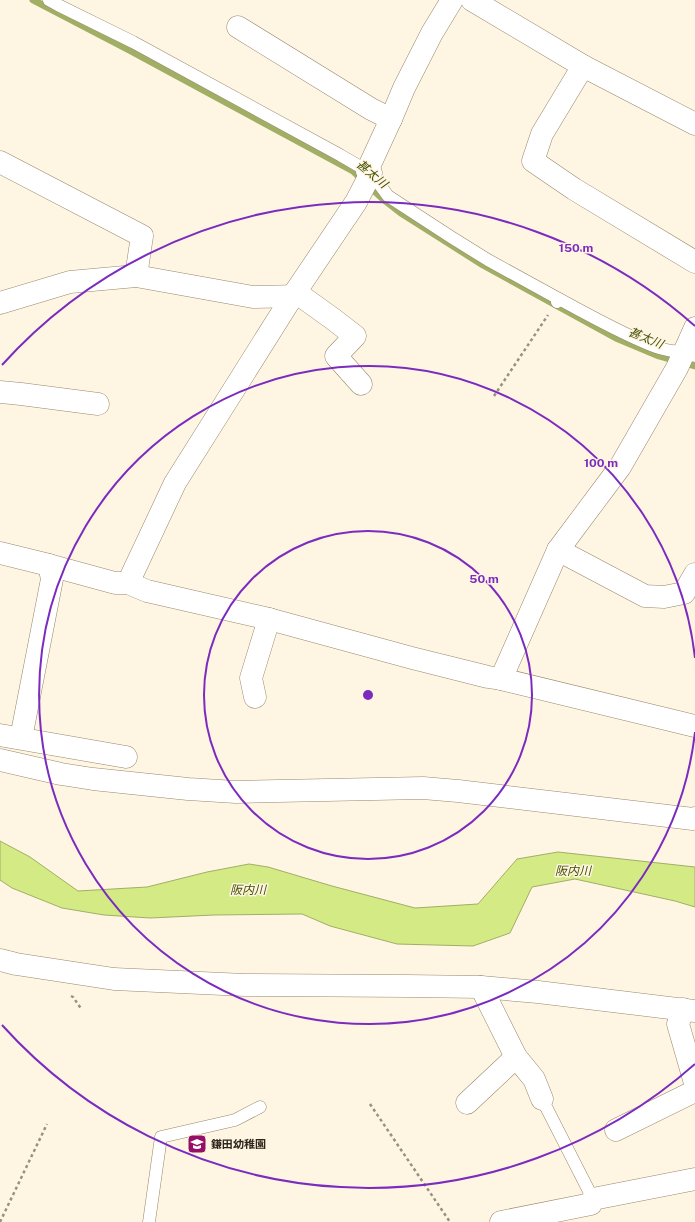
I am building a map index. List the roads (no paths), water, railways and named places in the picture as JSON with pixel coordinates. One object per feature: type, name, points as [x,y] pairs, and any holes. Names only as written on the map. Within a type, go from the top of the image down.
[{"type":"street","points":[[128,583],[175,483],[366,179],[404,88],[432,33],[452,0]]},
{"type":"street","points":[[472,0],[583,66],[695,124]]},
{"type":"street","points":[[238,27],[371,109],[391,119]]},
{"type":"street","points":[[583,66],[542,134],[533,161],[574,189],[695,262]]},
{"type":"street","points":[[0,162],[142,236],[136,276]]},
{"type":"street","points":[[0,304],[27,294],[70,282],[136,276],[253,297],[302,296],[355,336],[336,356],[360,384]]},
{"type":"street","points":[[501,679],[558,550],[620,467],[685,359],[695,328]]},
{"type":"street","points":[[0,392],[98,404]]},
{"type":"street","points":[[558,550],[646,596],[664,597],[684,593],[695,574]]},
{"type":"street","points":[[0,553],[115,583],[128,583],[147,591],[269,619],[488,677],[695,726]]},
{"type":"street","points":[[49,565],[52,579],[10,737],[126,756]]},
{"type":"street","points":[[255,697],[251,678],[269,619]]},
{"type":"street","points":[[0,760],[61,774],[93,779],[188,789],[236,792],[423,788],[693,819],[695,818]]},
{"type":"street","points":[[0,960],[16,964],[114,979],[245,985],[481,987],[538,992],[689,1010]]},
{"type":"street","points":[[481,987],[516,1057],[534,1079],[542,1099]]},
{"type":"street","points":[[689,1010],[678,1024],[695,1083]]},
{"type":"street","points":[[467,1103],[516,1057]]},
{"type":"street","points":[[616,1130],[695,1091]]},
{"type":"street","points":[[500,1222],[591,1204],[593,1199],[695,1179]]},
{"type":"lane","points":[[49,0],[134,42],[327,147],[388,196],[556,303],[623,333],[673,352],[685,359]]},
{"type":"lane","points":[[542,1099],[593,1199]]},
{"type":"lane","points":[[149,1222],[161,1137],[235,1120],[260,1107]]},
{"type":"water","name":"阪内川","points":[[0,841],[30,857],[78,891],[147,887],[207,872],[249,864],[268,867],[415,908],[478,904],[517,859],[558,852],[695,867],[695,907],[675,901],[575,879],[532,887],[510,933],[473,946],[397,944],[330,926],[302,914],[214,915],[150,918],[104,915],[62,908],[12,888],[0,880]]},
{"type":"waterway","name":"甚太川","points":[[33,0],[353,171],[383,199],[401,213],[483,265],[616,338],[659,356],[695,366]]},
{"type":"place","name":"鎌田幼稚園","points":[[197,1144]]}]
